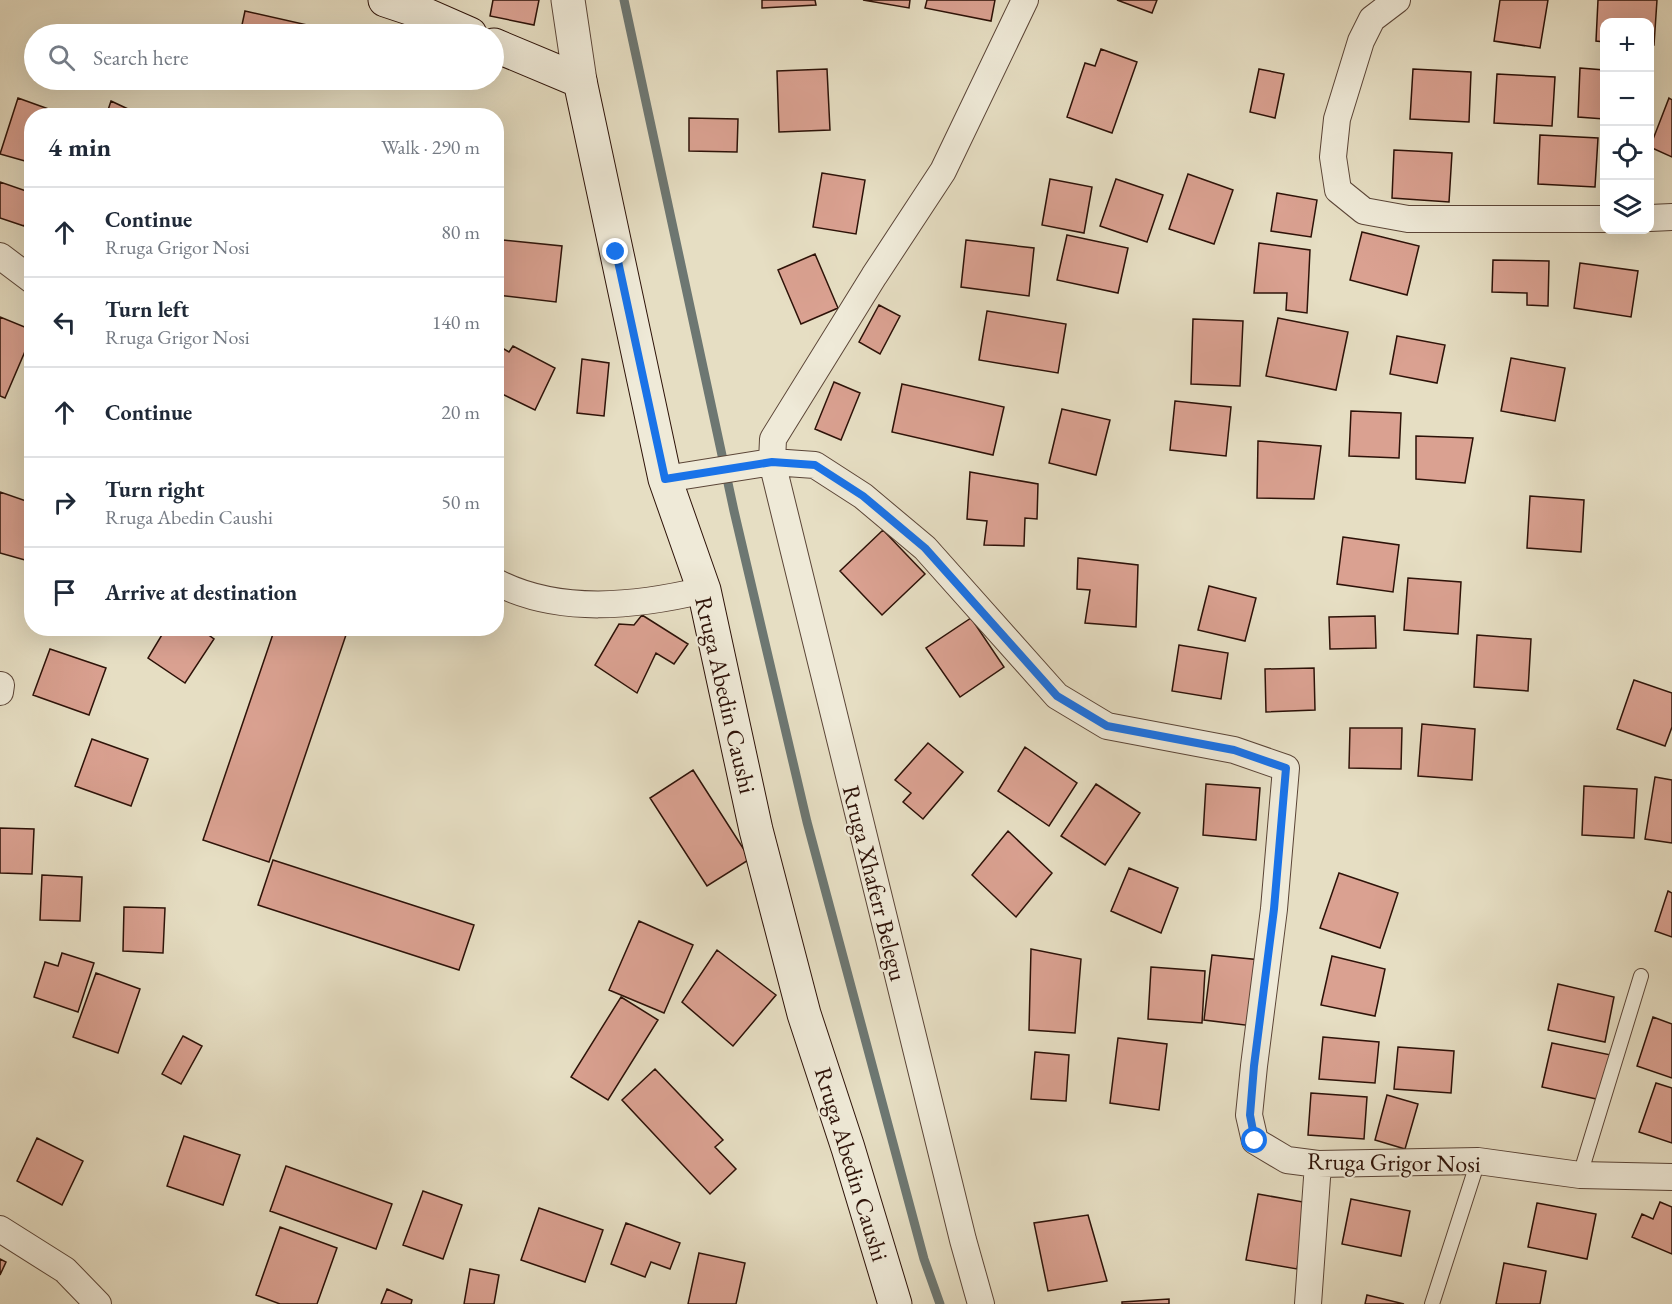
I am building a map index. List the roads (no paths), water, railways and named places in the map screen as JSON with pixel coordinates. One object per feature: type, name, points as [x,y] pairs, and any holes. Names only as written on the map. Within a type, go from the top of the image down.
[{"type":"main road","points":[[385,0],[447,24]]},
{"type":"main road","name":"Rruga Abedin Caushi","points":[[568,0],[580,81],[665,479],[704,590],[756,830],[804,1014],[848,1148],[895,1304]]},
{"type":"main road","points":[[504,49],[580,81]]},
{"type":"street","points":[[665,479],[772,462],[773,439],[874,276],[943,171],[1025,0]]},
{"type":"street","points":[[1397,0],[1372,19],[1361,41],[1337,119],[1333,157],[1338,190],[1364,211],[1408,219],[1600,219]]},
{"type":"street","points":[[1654,218],[1672,218]]},
{"type":"street","points":[[0,256],[24,274]]},
{"type":"street","name":"Rruga Grigor Nosi","points":[[772,462],[815,465],[863,496],[925,548],[1057,696],[1107,726],[1234,750],[1286,768],[1274,909],[1254,1066],[1250,1115],[1255,1141],[1287,1160],[1318,1164],[1478,1161],[1580,1175],[1672,1177]]},
{"type":"street","name":"Rruga Xhaferr Belegu","points":[[772,462],[957,1217],[981,1304]]},
{"type":"street","points":[[504,586],[564,603],[633,603],[704,590]]},
{"type":"street","points":[[1308,1304],[1318,1164]]},
{"type":"street","points":[[0,1229],[65,1270],[98,1304]]},
{"type":"lane","points":[[1580,1175],[1641,976]]},
{"type":"lane","points":[[1432,1304],[1478,1161]]},
{"type":"waterway","points":[[624,0],[734,511],[807,822],[924,1259],[940,1304]]}]
